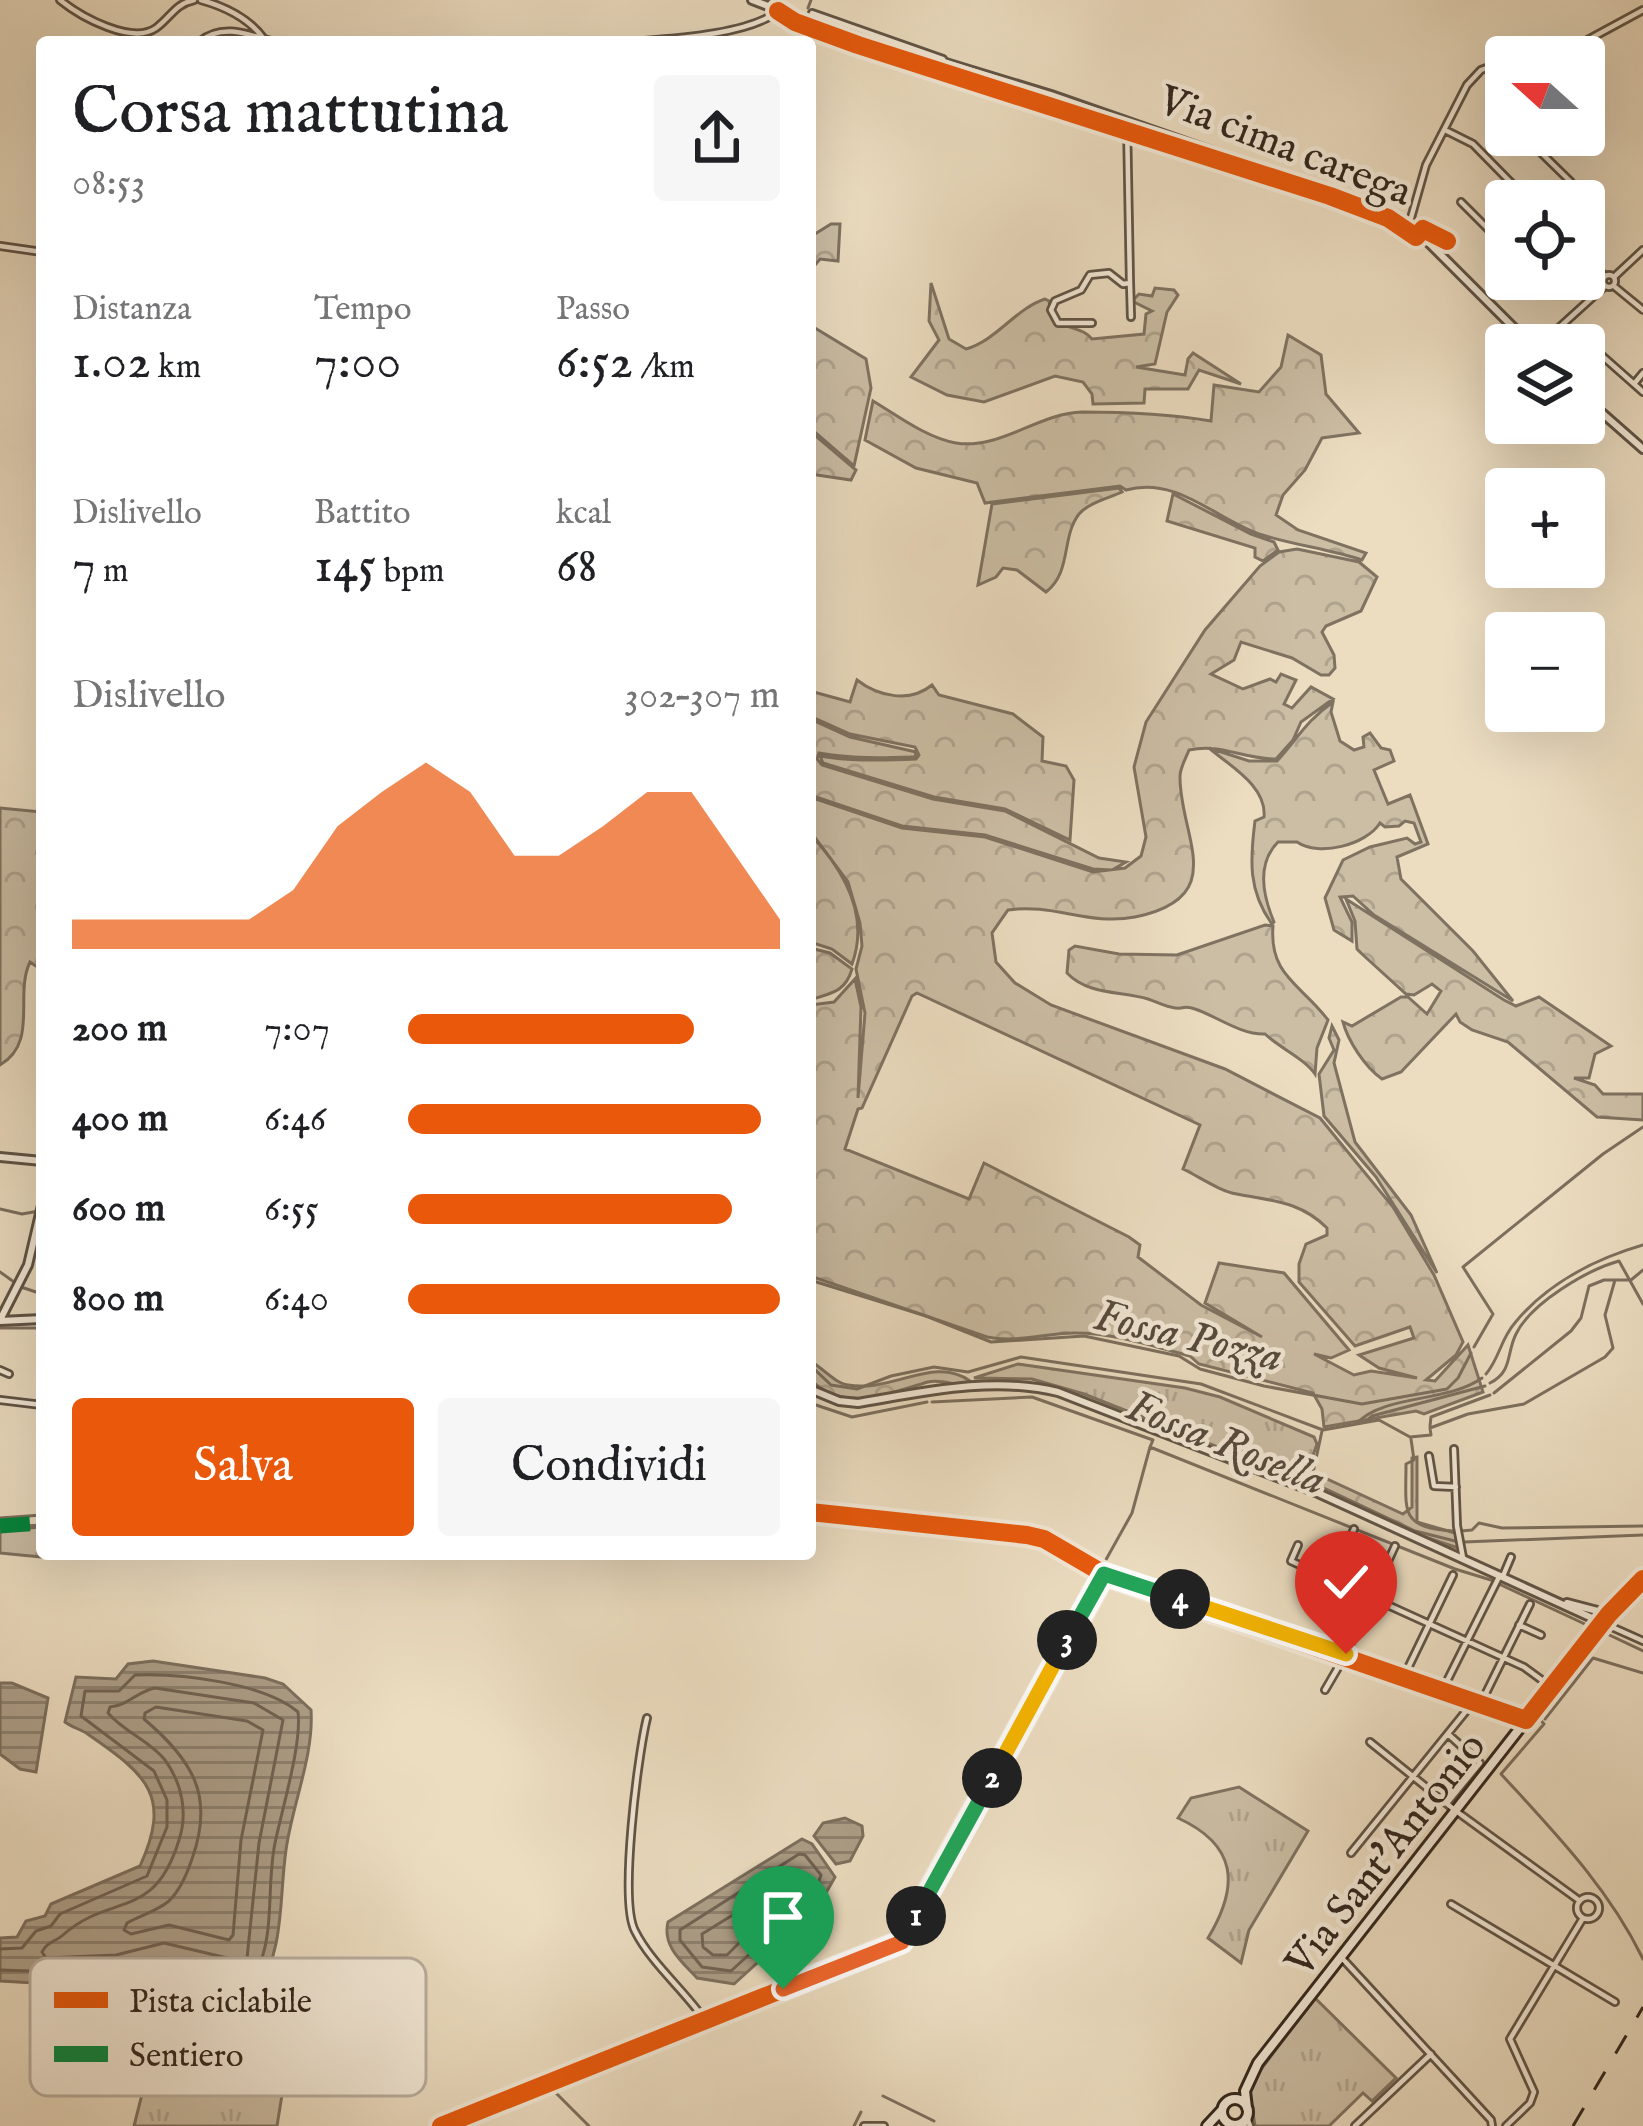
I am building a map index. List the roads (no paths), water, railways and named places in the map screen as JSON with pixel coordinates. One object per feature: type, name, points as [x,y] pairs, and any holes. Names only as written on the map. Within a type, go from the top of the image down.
[{"type":"main road","name":"Via Sant'Antonio","points":[[1210,2126],[1606,1618],[1643,1580]]},
{"type":"main road","name":"Via Sant'Antonio","points":[[1210,2126],[1246,2120],[1247,2082],[1258,2063]]},
{"type":"main road","points":[[1233,2099],[1246,2120]]},
{"type":"main road","points":[[1222,2110],[1230,2125]]},
{"type":"street","points":[[60,0],[119,34],[133,36],[148,32],[176,6],[198,0],[240,16],[262,36]]},
{"type":"street","name":"Via cima carega","points":[[752,0],[1364,203],[1419,233],[1514,324]]},
{"type":"street","points":[[1594,36],[1643,10]]},
{"type":"street","points":[[674,36],[738,27],[778,11]]},
{"type":"street","points":[[208,36],[225,30],[251,36]]},
{"type":"street","points":[[1409,225],[1426,165],[1474,76],[1485,68]]},
{"type":"street","points":[[1127,123],[1131,316]]},
{"type":"street","points":[[1444,130],[1473,144],[1508,180]]},
{"type":"street","points":[[1544,156],[1569,180]]},
{"type":"street","points":[[1460,202],[1485,226]]},
{"type":"street","points":[[0,246],[36,251]]},
{"type":"street","points":[[1562,324],[1609,286],[1610,276],[1643,250]]},
{"type":"street","points":[[1605,272],[1610,276]]},
{"type":"street","points":[[1092,323],[1058,323],[1051,310],[1055,301],[1081,290],[1090,275],[1109,273],[1123,284],[1130,280]]},
{"type":"street","points":[[1609,286],[1610,276]]},
{"type":"street","points":[[1609,286],[1643,310]]},
{"type":"street","points":[[1605,358],[1643,392]]},
{"type":"street","points":[[1634,384],[1643,373]]},
{"type":"street","points":[[1605,415],[1642,448]]},
{"type":"street","points":[[0,1157],[36,1160]]},
{"type":"street","points":[[36,1224],[22,1278],[0,1320],[36,1319]]},
{"type":"street","points":[[0,1370],[9,1374]]},
{"type":"street","points":[[816,1391],[858,1403],[982,1386],[1030,1386],[1058,1392],[1299,1485],[1606,1618],[1643,1641]]},
{"type":"street","points":[[0,1400],[36,1405]]},
{"type":"street","points":[[1454,1449],[1463,1558]]},
{"type":"street","points":[[1429,1456],[1434,1486],[1456,1487]]},
{"type":"street","points":[[1331,1578],[1354,1529]]},
{"type":"street","points":[[1298,1545],[1291,1561],[1503,1657],[1552,1688]]},
{"type":"street","points":[[1325,1690],[1396,1546]]},
{"type":"street","points":[[1447,1682],[1511,1557]]},
{"type":"street","points":[[441,2126],[902,1942],[1104,1574],[1347,1651],[1526,1720]]},
{"type":"street","points":[[1408,1668],[1453,1576]]},
{"type":"street","points":[[1485,1695],[1530,1604]]},
{"type":"street","points":[[1519,1625],[1540,1635]]},
{"type":"street","points":[[1351,1853],[1475,1700]]},
{"type":"street","points":[[647,1718],[628,1900],[632,1925],[704,2018]]},
{"type":"street","points":[[1447,1803],[1480,1762],[1448,1734]]},
{"type":"street","points":[[1370,1742],[1580,1901]]},
{"type":"street","points":[[1506,2126],[1530,2103],[1534,2092],[1510,2039],[1583,1918],[1596,1915],[1598,1904],[1590,1898],[1580,1901]]},
{"type":"street","points":[[1580,1901],[1577,1910],[1583,1918]]},
{"type":"street","points":[[1450,1904],[1615,2002]]},
{"type":"street","points":[[1341,1957],[1492,2126]]},
{"type":"street","points":[[1355,2126],[1431,2054]]},
{"type":"street","points":[[864,2126],[884,2126]]},
{"type":"water","points":[[153,1661],[265,1678],[283,1684],[311,1710],[272,1958],[30,1958],[30,1983],[0,1981],[0,1938],[17,1937],[26,1921],[45,1916],[51,1904],[140,1866],[154,1822],[148,1789],[126,1762],[65,1722],[76,1677],[116,1679],[128,1664]]},
{"type":"water","points":[[0,1683],[48,1698],[36,1772],[20,1769],[0,1754]]},
{"type":"water","points":[[845,1818],[862,1826],[863,1836],[850,1861],[836,1864],[814,1836],[823,1823]]},
{"type":"water","points":[[802,1839],[812,1844],[835,1877],[823,1898],[794,1926],[782,1925],[779,1943],[734,1984],[697,1978],[671,1946],[668,1922]]},
{"type":"waterway","points":[[808,8],[811,0]]},
{"type":"waterway","name":"Fossa Pozza","points":[[1474,1347],[1493,1314],[1463,1267],[1643,1127]]},
{"type":"waterway","name":"Fossa Pozza","points":[[0,1209],[36,1212]]},
{"type":"waterway","points":[[1486,1374],[1510,1330],[1541,1297],[1590,1266],[1643,1245]]},
{"type":"waterway","points":[[1490,1383],[1508,1362],[1523,1322],[1561,1289],[1592,1272],[1619,1261],[1643,1304]]},
{"type":"waterway","points":[[816,1371],[831,1385],[857,1389],[934,1367],[968,1372],[1021,1357],[1201,1384],[1323,1430],[1379,1420],[1410,1437],[1431,1435],[1430,1428],[1468,1414],[1524,1404],[1605,1357],[1613,1348],[1605,1315],[1615,1280],[1631,1280],[1643,1270]]},
{"type":"waterway","points":[[0,1272],[36,1292]]},
{"type":"waterway","points":[[1494,1393],[1571,1331],[1581,1318],[1589,1286],[1615,1280]]},
{"type":"waterway","name":"Fossa Pozza","points":[[816,1282],[991,1342],[1084,1336],[1179,1356],[1200,1369],[1264,1386],[1362,1404],[1447,1389],[1471,1353]]},
{"type":"waterway","name":"Fossa Rosella","points":[[0,1328],[36,1328]]},
{"type":"waterway","points":[[1357,1423],[1383,1407],[1452,1392],[1482,1378]]},
{"type":"waterway","points":[[1365,1422],[1372,1416],[1485,1386]]},
{"type":"waterway","points":[[1430,1426],[1431,1417],[1490,1395]]},
{"type":"waterway","name":"Fossa Rosella","points":[[932,1402],[1032,1397],[1153,1440],[1150,1447],[1491,1580]]},
{"type":"waterway","name":"Fossa Rosella","points":[[816,1405],[852,1417],[927,1402]]},
{"type":"waterway","points":[[1322,1431],[1311,1482],[1415,1531],[1455,1541]]},
{"type":"waterway","points":[[1411,1439],[1414,1460],[1406,1464],[1409,1514],[1423,1526],[1453,1531]]},
{"type":"waterway","points":[[1103,1565],[1132,1513],[1150,1447]]},
{"type":"waterway","points":[[816,1507],[1030,1530],[1118,1574],[1538,1717],[1544,1724],[1501,1774],[1597,1884],[1643,1959]]},
{"type":"waterway","points":[[0,1518],[36,1515]]},
{"type":"waterway","points":[[816,1518],[1033,1543],[1099,1572]]},
{"type":"waterway","points":[[1461,1531],[1479,1523],[1502,1528],[1643,1526]]},
{"type":"waterway","points":[[0,1530],[36,1527]]},
{"type":"waterway","points":[[1464,1542],[1643,1535]]},
{"type":"waterway","name":"Fossa Rosella","points":[[1499,1584],[1589,1626]]},
{"type":"waterway","name":"Fossa Rosella","points":[[1603,1632],[1643,1651]]},
{"type":"waterway","points":[[1545,1719],[1593,1658],[1643,1673]]},
{"type":"waterway","points":[[550,2087],[589,2126]]},
{"type":"waterway","points":[[458,2126],[542,2089]]},
{"type":"waterway","points":[[883,2096],[934,2121]]},
{"type":"waterway","points":[[854,2126],[861,2112]]},
{"type":"railway","points":[[1573,2126],[1643,2007]]}]
